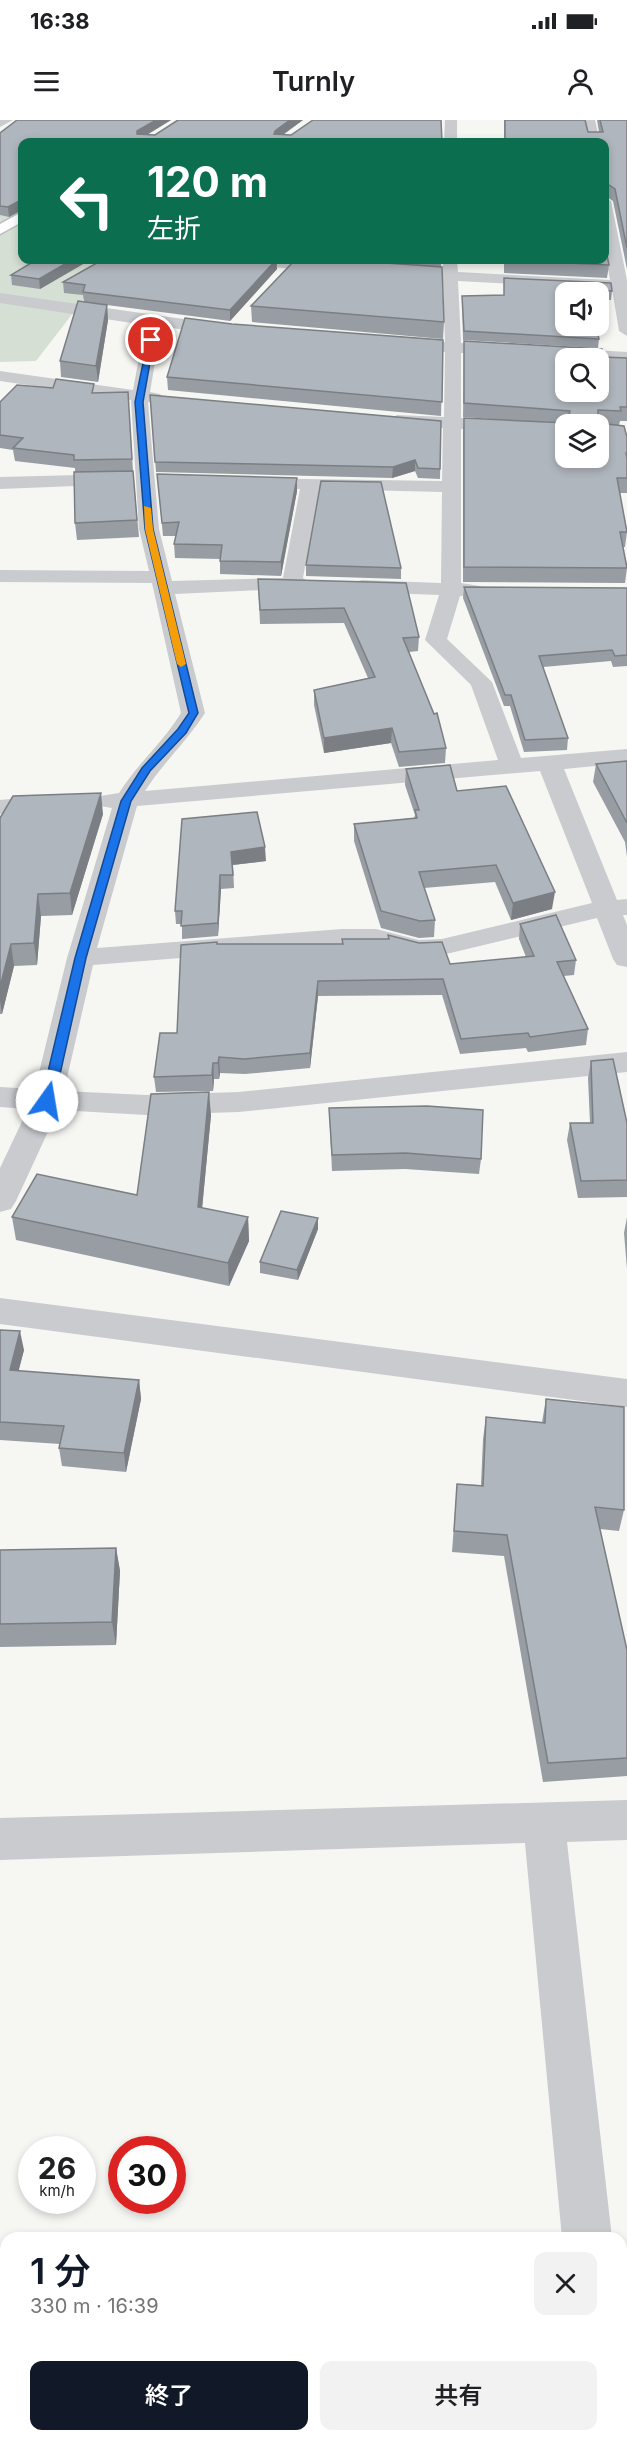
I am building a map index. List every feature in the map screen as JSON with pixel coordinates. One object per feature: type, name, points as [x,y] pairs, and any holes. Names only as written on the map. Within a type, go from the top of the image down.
[{"type":"main road","points":[[0,230],[18,219]]},
{"type":"street","points":[[0,123],[7,120]]},
{"type":"street","points":[[451,120],[451,138]]},
{"type":"street","points":[[589,120],[593,138]]},
{"type":"street","points":[[609,207],[623,285],[627,331]]},
{"type":"street","points":[[279,281],[294,264]]},
{"type":"street","points":[[311,264],[350,269]]},
{"type":"street","points":[[450,264],[453,348],[452,590],[436,640],[482,682],[512,765]]},
{"type":"street","points":[[417,274],[623,285]]},
{"type":"street","points":[[32,303],[53,290]]},
{"type":"street","points":[[0,298],[154,321],[239,327]]},
{"type":"street","points":[[0,1201],[47,1101],[81,958],[126,801],[146,770],[182,730],[193,713],[149,529],[144,479],[141,397],[154,321]]},
{"type":"street","points":[[382,343],[522,352]]},
{"type":"street","points":[[546,353],[627,357]]},
{"type":"street","points":[[0,376],[176,400]]},
{"type":"street","points":[[379,419],[555,430]]},
{"type":"street","points":[[0,483],[168,480]]},
{"type":"street","points":[[239,482],[451,487]]},
{"type":"street","points":[[292,584],[310,484]]},
{"type":"street","points":[[0,576],[162,583],[498,590]]},
{"type":"street","points":[[0,807],[76,800],[126,801],[627,756]]},
{"type":"street","points":[[549,762],[616,907],[627,959]]},
{"type":"street","points":[[81,958],[342,937],[376,937],[419,948],[442,947],[616,907]]},
{"type":"street","points":[[0,1097],[146,1105],[239,1102],[627,1062]]},
{"type":"street","points":[[0,1311],[229,1343],[627,1393]]},
{"type":"street","points":[[0,1839],[627,1820]]},
{"type":"street","points":[[544,1823],[586,2232]]},
{"type":"shaded area","points":[[18,154],[18,264],[111,264],[36,361],[0,362],[0,208]]},
{"type":"building","points":[[17,120],[156,120],[137,131],[137,134],[155,135],[178,120],[290,120],[274,134],[291,135],[313,120],[441,120],[442,138],[18,138],[18,202],[8,207],[0,206],[0,133]]},
{"type":"building","points":[[505,120],[585,120],[588,132],[603,132],[600,120],[627,120],[627,248],[615,189],[609,185],[609,138],[505,138]]},
{"type":"building","points":[[29,264],[65,264],[39,279],[11,275]]},
{"type":"building","points":[[95,264],[272,264],[230,310],[83,292],[85,285],[63,282]]},
{"type":"building","points":[[291,264],[400,264],[442,267],[444,322],[251,306]]},
{"type":"building","points":[[504,278],[590,282],[555,282],[555,336],[598,336],[599,339],[464,331],[462,296],[504,295]]},
{"type":"building","points":[[78,301],[107,305],[96,366],[60,361]]},
{"type":"building","points":[[185,318],[232,324],[443,340],[442,402],[167,377]]},
{"type":"building","points":[[464,341],[585,348],[555,348],[555,402],[609,402],[609,357],[627,358],[627,407],[620,407],[621,411],[598,410],[598,414],[569,414],[570,411],[464,403]]},
{"type":"building","points":[[56,379],[94,384],[92,393],[128,392],[132,459],[74,460],[74,455],[13,448],[23,438],[0,435],[0,402],[17,385],[53,388]]},
{"type":"building","points":[[150,395],[441,421],[440,469],[418,468],[415,460],[393,467],[155,462]]},
{"type":"building","points":[[464,418],[555,422],[555,468],[609,468],[609,424],[624,426],[627,437],[627,478],[617,478],[627,532],[620,532],[627,568],[464,567]]},
{"type":"building","points":[[133,471],[137,520],[75,523],[74,472]]},
{"type":"building","points":[[157,474],[297,478],[281,562],[220,561],[222,545],[174,544],[179,522],[162,523]]},
{"type":"building","points":[[321,481],[381,482],[401,568],[306,565]]},
{"type":"building","points":[[258,579],[406,583],[419,637],[403,638],[434,714],[437,713],[446,748],[399,752],[392,728],[324,738],[314,690],[375,677],[344,608],[260,610]]},
{"type":"building","points":[[464,587],[627,588],[627,655],[615,656],[612,650],[539,656],[568,738],[525,740],[511,695],[505,695]]},
{"type":"building","points":[[627,761],[627,823],[596,764]]},
{"type":"building","points":[[450,765],[457,791],[506,786],[555,892],[513,903],[496,865],[419,872],[435,920],[420,921],[381,911],[354,824],[417,818],[415,810],[419,810],[406,769]]},
{"type":"building","points":[[101,793],[70,893],[38,894],[34,943],[11,944],[0,987],[0,818],[13,796]]},
{"type":"building","points":[[257,812],[265,847],[231,852],[233,875],[220,875],[218,923],[181,926],[182,911],[175,911],[182,819]]},
{"type":"building","points":[[556,915],[576,960],[557,962],[588,1029],[530,1037],[528,1033],[461,1039],[443,979],[318,981],[310,1053],[244,1059],[219,1057],[218,1063],[213,1063],[212,1075],[154,1077],[160,1033],[177,1033],[181,945],[217,942],[217,944],[343,944],[342,939],[389,939],[388,935],[419,943],[442,942],[450,964],[534,956],[520,924]]},
{"type":"building","points":[[613,1059],[627,1123],[627,1180],[581,1181],[570,1123],[593,1123],[591,1061]]},
{"type":"building","points":[[209,1092],[198,1207],[248,1217],[228,1263],[12,1217],[37,1174],[137,1195],[151,1094]]},
{"type":"building","points":[[427,1106],[483,1110],[481,1159],[406,1153],[332,1155],[329,1108]]},
{"type":"building","points":[[281,1211],[318,1218],[297,1270],[260,1262]]},
{"type":"building","points":[[0,1330],[20,1331],[10,1370],[139,1380],[124,1453],[59,1448],[64,1426],[0,1422]]},
{"type":"building","points":[[546,1399],[624,1407],[624,1510],[595,1507],[627,1650],[627,1758],[548,1763],[507,1535],[454,1531],[457,1484],[483,1486],[486,1417],[545,1423]]},
{"type":"building","points":[[116,1548],[112,1622],[0,1624],[0,1550]]},
{"type":"slow traffic","points":[[147,508],[149,529],[181,664]]},
{"type":"route","points":[[47,1101],[81,958],[126,801],[146,770],[182,730],[193,713],[149,529],[139,402],[151,340]]}]
